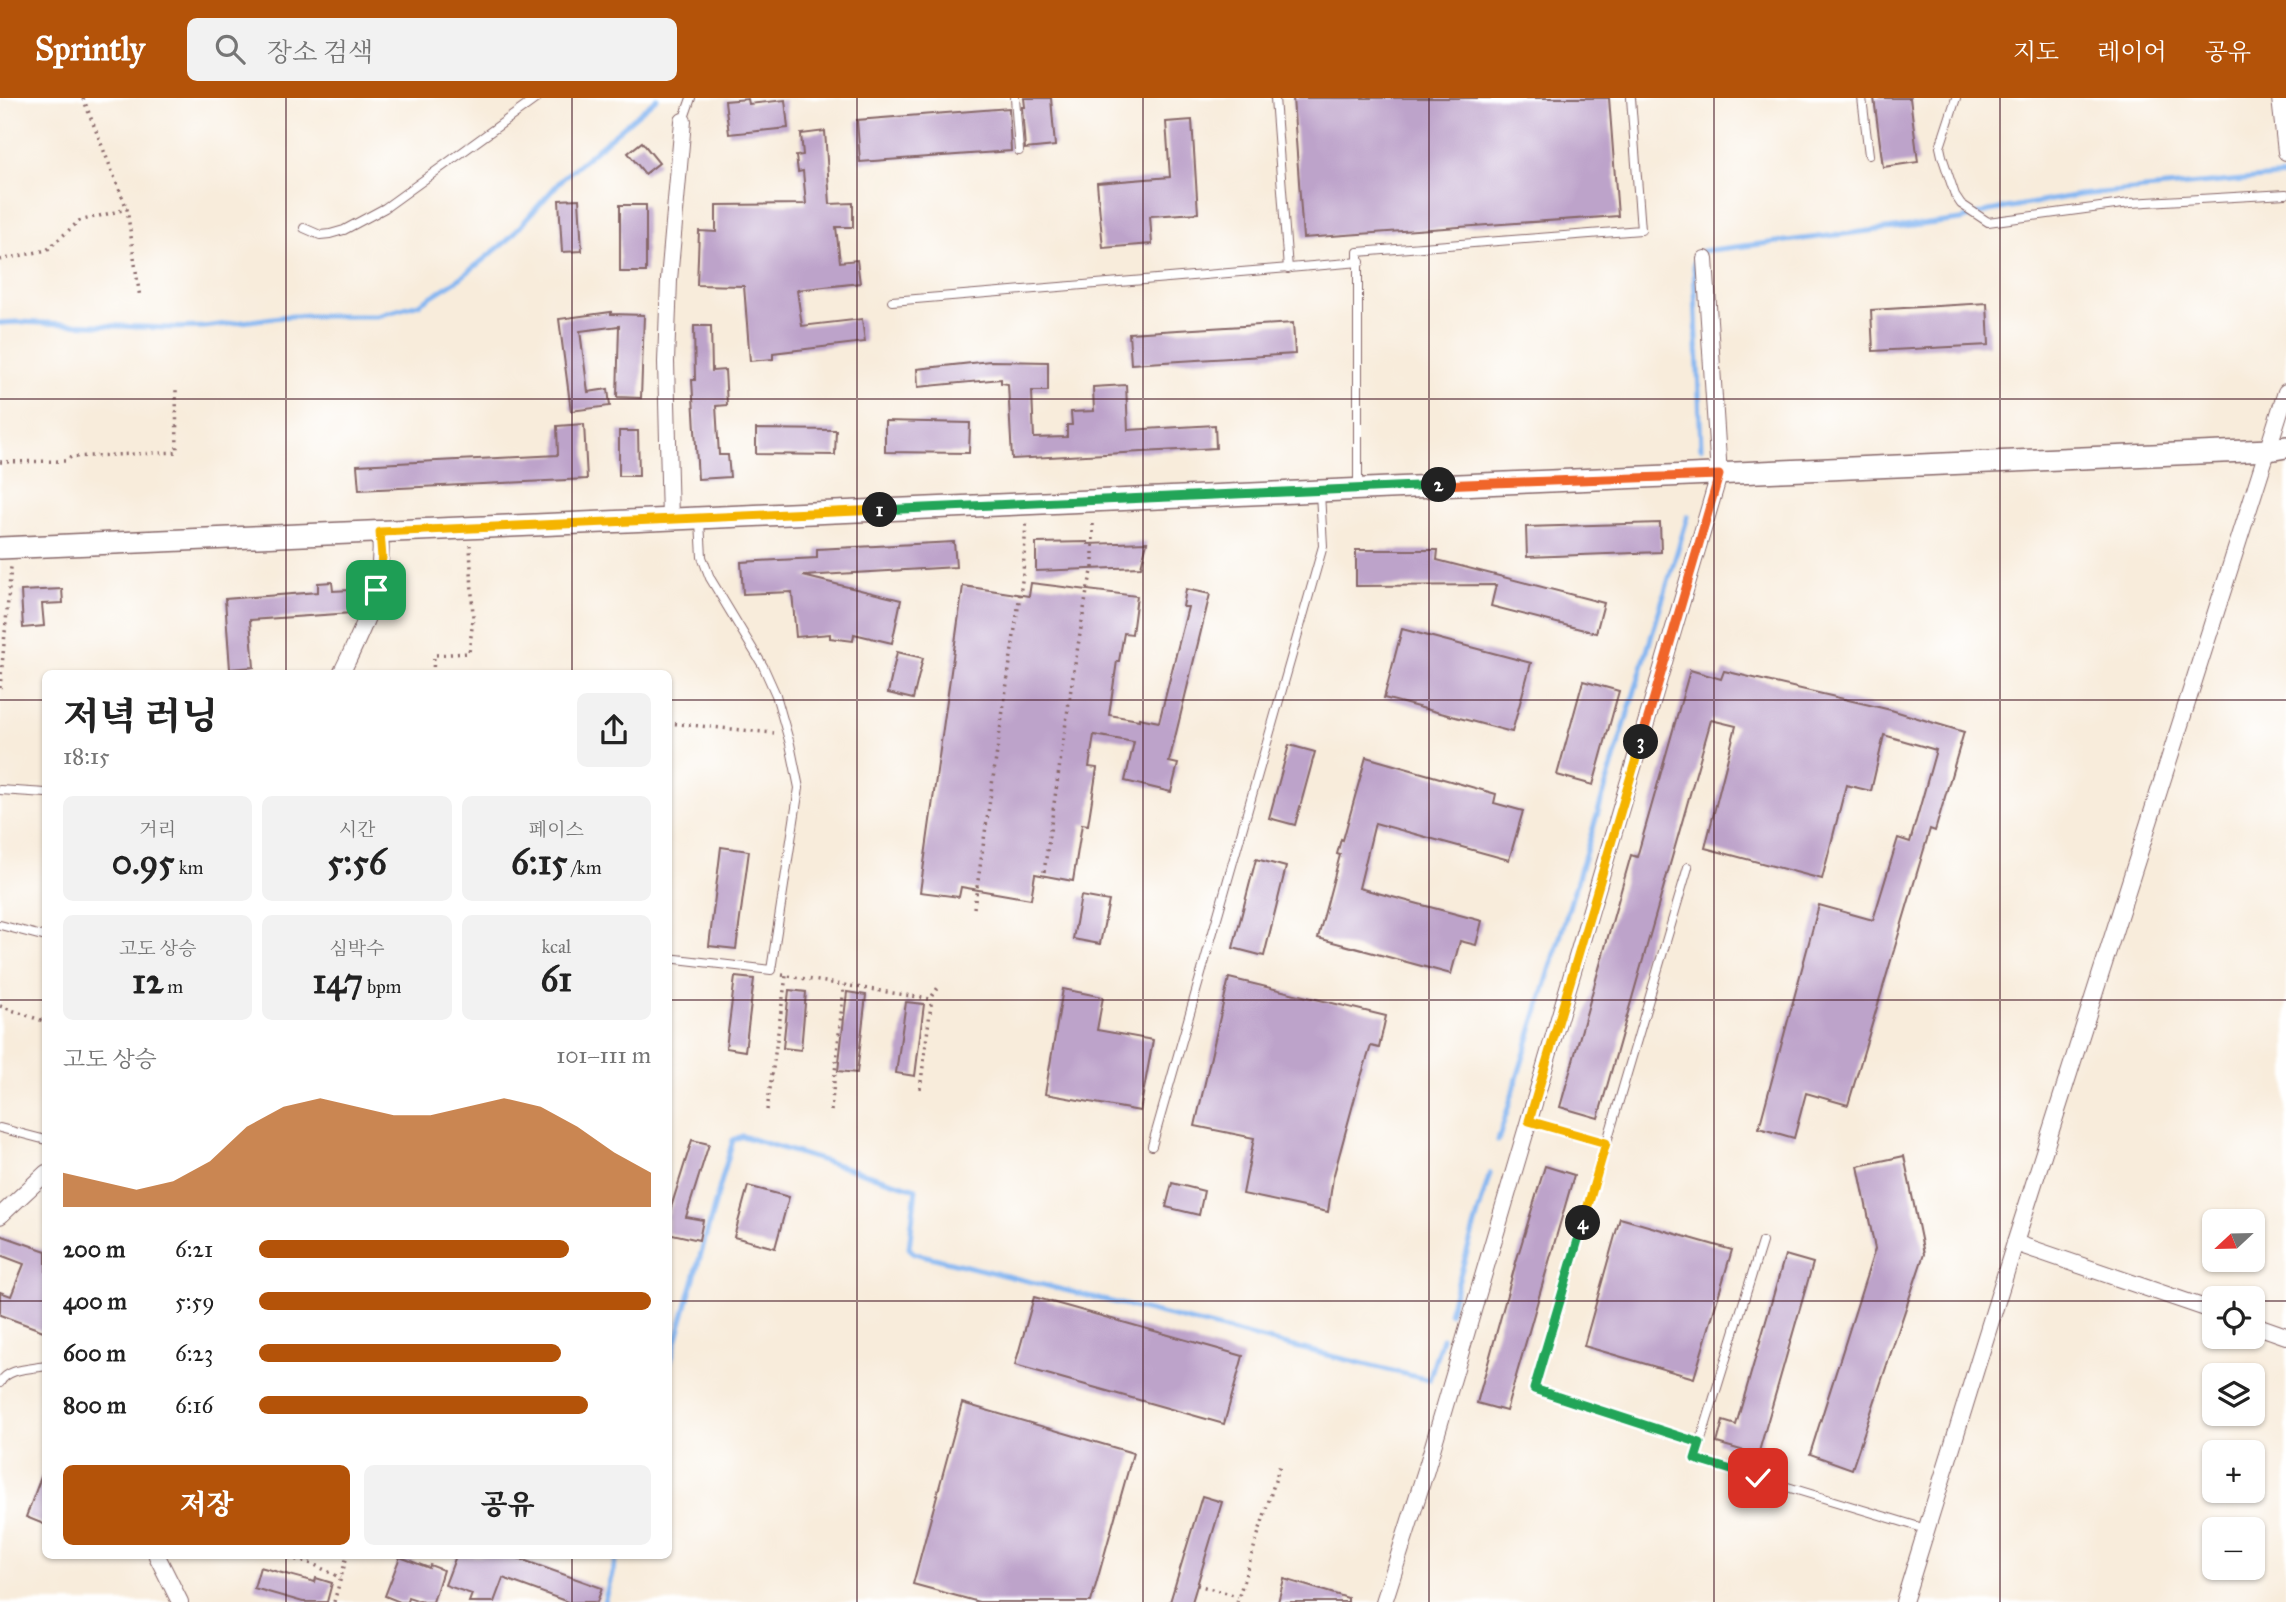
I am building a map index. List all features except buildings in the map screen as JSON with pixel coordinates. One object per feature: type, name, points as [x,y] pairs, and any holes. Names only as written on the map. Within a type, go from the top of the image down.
[{"type":"street","points":[[2280,98],[2286,152]]},
{"type":"street","points":[[670,519],[667,327],[683,121]]},
{"type":"street","points":[[1384,1602],[1430,1456],[1719,475],[1705,259]]},
{"type":"street","points":[[1904,1602],[2015,1244],[2277,449],[2286,391]]},
{"type":"street","points":[[6,547],[2277,449]]},
{"type":"street","points":[[343,670],[376,590],[382,558],[380,532]]},
{"type":"street","points":[[0,1216],[42,1177]]},
{"type":"street","points":[[2015,1244],[2202,1307]]},
{"type":"street","points":[[2265,1329],[2286,1336]]},
{"type":"street","points":[[158,1559],[180,1602]]},
{"type":"lane","points":[[304,228],[320,235],[330,234],[344,230],[385,208],[537,98]]},
{"type":"lane","points":[[683,121],[691,98]]},
{"type":"lane","points":[[1014,98],[1019,151]]},
{"type":"lane","points":[[1275,98],[1288,269]]},
{"type":"lane","points":[[1358,488],[1358,252],[1641,230],[1631,98]]},
{"type":"lane","points":[[1862,98],[1869,155]]},
{"type":"lane","points":[[1956,98],[1940,147],[1955,195],[1967,209],[1988,222],[2130,203],[2286,194]]},
{"type":"lane","points":[[892,301],[1360,262]]},
{"type":"lane","points":[[1152,1146],[1323,546],[1320,491]]},
{"type":"lane","points":[[672,958],[771,970],[799,788],[776,695],[763,666],[710,578],[702,557],[699,517]]},
{"type":"lane","points":[[0,790],[42,793]]},
{"type":"lane","points":[[1688,867],[1534,1389],[1700,1443]]},
{"type":"lane","points":[[0,925],[42,936]]},
{"type":"lane","points":[[1529,1121],[1606,1143]]},
{"type":"lane","points":[[0,1128],[42,1139]]},
{"type":"lane","points":[[1762,1242],[1695,1459],[1926,1529]]},
{"type":"lane","points":[[0,1383],[12,1372],[42,1367]]},
{"type":"path","points":[[83,98],[127,209],[140,298]]},
{"type":"path","points":[[0,260],[47,250],[79,221],[127,209]]},
{"type":"path","points":[[0,462],[65,461],[71,457],[177,452],[176,390]]},
{"type":"path","points":[[1044,872],[1074,669],[1093,568],[1093,501]]},
{"type":"path","points":[[974,908],[1023,574],[1027,503]]},
{"type":"path","points":[[433,670],[434,655],[469,653],[473,619],[470,527]]},
{"type":"path","points":[[0,688],[6,547]]},
{"type":"path","points":[[672,723],[787,734]]},
{"type":"path","points":[[771,970],[786,975],[930,999]]},
{"type":"path","points":[[768,1110],[786,975]]},
{"type":"path","points":[[831,1111],[844,985]]},
{"type":"path","points":[[930,999],[939,986]]},
{"type":"path","points":[[920,1089],[932,1005],[930,999]]},
{"type":"path","points":[[0,1006],[42,1021]]},
{"type":"path","points":[[1237,1602],[1280,1465]]},
{"type":"path","points":[[294,1559],[313,1564],[341,1578]]},
{"type":"path","points":[[334,1602],[346,1559]]},
{"type":"path","points":[[1197,1584],[1238,1596]]},
{"type":"waterway","points":[[0,323],[204,327],[288,316],[377,316],[419,304],[459,279],[508,240],[564,177],[657,98]]},
{"type":"waterway","points":[[1701,448],[1694,263],[1696,255],[1702,251],[1961,220],[1989,211],[2079,195],[2286,176]]},
{"type":"waterway","points":[[1498,1141],[1688,516]]},
{"type":"waterway","points":[[672,1356],[733,1140],[742,1136],[916,1189],[909,1248],[914,1253],[1429,1380],[1442,1338]]},
{"type":"waterway","points":[[1449,1313],[1490,1173]]},
{"type":"waterway","points":[[604,1602],[616,1559]]},
{"type":"route","points":[[376,590],[381,573],[380,532],[1358,488],[1719,475],[1529,1121],[1606,1143],[1534,1389],[1700,1443],[1695,1459],[1758,1478]]}]
